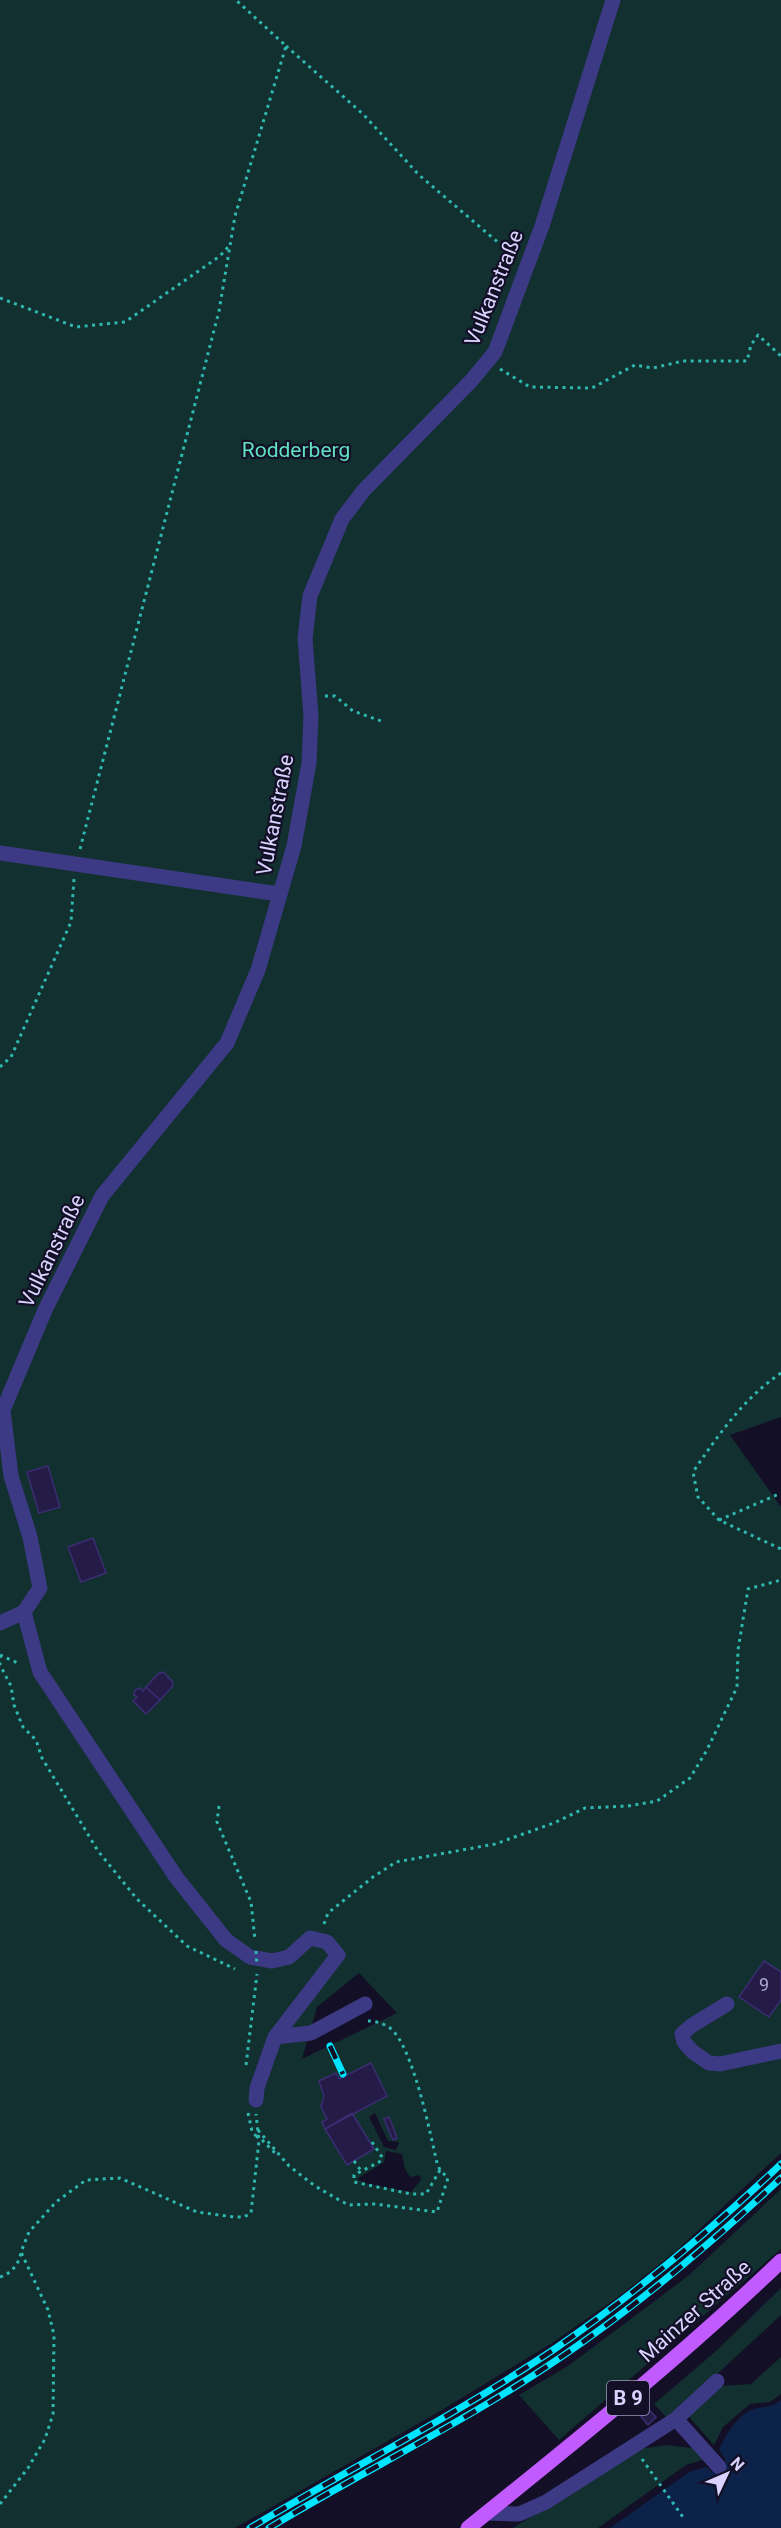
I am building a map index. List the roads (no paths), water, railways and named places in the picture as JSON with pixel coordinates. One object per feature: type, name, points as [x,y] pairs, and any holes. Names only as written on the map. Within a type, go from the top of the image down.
[{"type":"main road","name":"Mainzer Straße","points":[[468,2528],[645,2385],[717,2322],[781,2261]]},
{"type":"lane","name":"Vulkanstraße","points":[[24,1612],[40,1588],[30,1537],[11,1476],[3,1410],[45,1310],[102,1196],[226,1043],[258,970],[294,846],[309,763],[310,716],[305,638],[310,596],[342,519],[364,490],[471,381],[495,352],[530,260],[613,0]]},
{"type":"lane","points":[[0,853],[279,894]]},
{"type":"lane","points":[[0,1623],[24,1612],[40,1672],[176,1877],[226,1940],[250,1957],[272,1961],[289,1957],[310,1938],[327,1942],[338,1954],[275,2037],[256,2088],[252,2106]]},
{"type":"lane","points":[[275,2037],[311,2033],[365,2004]]},
{"type":"lane","points":[[727,2004],[682,2034],[684,2042],[698,2058],[709,2063],[720,2064],[781,2051]]},
{"type":"lane","points":[[487,2513],[519,2514],[546,2502],[676,2419],[717,2381]]},
{"type":"lane","points":[[676,2419],[719,2466]]},
{"type":"water","points":[[781,2400],[781,2528],[610,2528],[689,2472],[706,2467],[714,2473],[726,2461],[719,2449],[737,2421],[754,2409],[771,2406]]},
{"type":"railway","points":[[330,2046],[343,2074]]},
{"type":"railway","points":[[250,2528],[443,2418],[556,2348],[672,2260],[781,2164]]},
{"type":"railway","points":[[269,2528],[480,2408],[582,2343],[684,2264],[781,2178]]},
{"type":"park label","name":"Rodderberg","points":[[296,450]]}]
